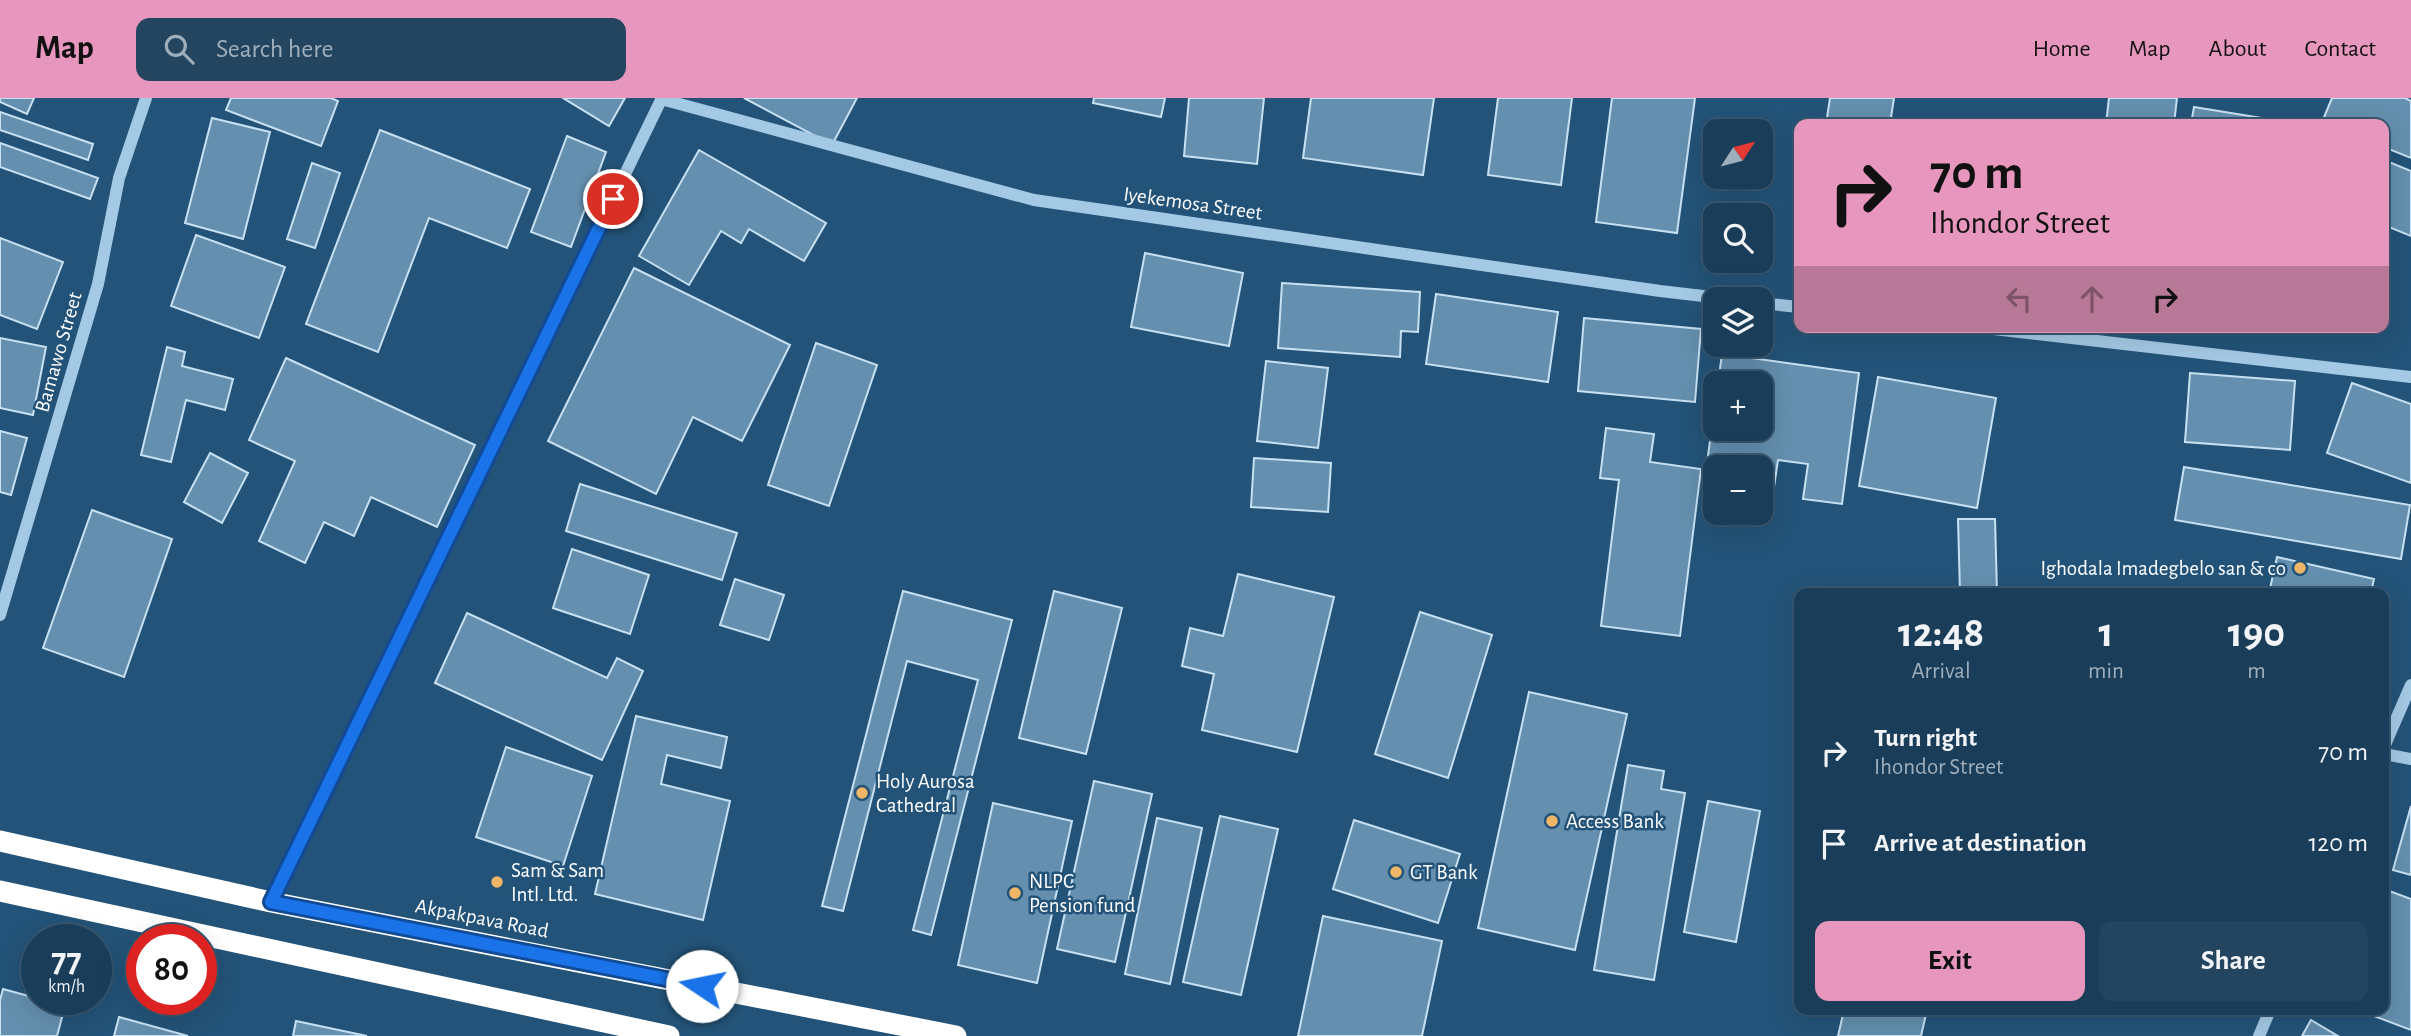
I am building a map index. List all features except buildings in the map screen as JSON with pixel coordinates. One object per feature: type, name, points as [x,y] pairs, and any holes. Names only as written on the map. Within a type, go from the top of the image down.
[{"type":"highway","name":"Akpakpava Road","points":[[0,842],[271,902],[956,1036]]},
{"type":"highway","points":[[0,891],[669,1036]]},
{"type":"street","name":"Bamawo Street","points":[[0,615],[98,284],[119,178],[146,98]]},
{"type":"street","name":"Iyekemosa Street","points":[[662,99],[1034,200],[1703,296]]},
{"type":"street","points":[[271,902],[662,99]]},
{"type":"street","points":[[1773,304],[1794,306]]},
{"type":"street","points":[[2028,333],[2411,377]]},
{"type":"street","points":[[2389,736],[2411,685]]},
{"type":"street","points":[[2389,755],[2411,759]]},
{"type":"street","points":[[2259,1036],[2268,1015]]},
{"type":"place","name":"Ighodala Imadegbelo san & co","points":[[2300,568]]},
{"type":"place","name":"Holy Aurosa Cathedral","points":[[862,793]]},
{"type":"place","name":"Access Bank","points":[[1552,821]]},
{"type":"place","name":"GT Bank","points":[[1396,872]]},
{"type":"place","name":"Sam & Sam Intl. Ltd.","points":[[497,882]]},
{"type":"place","name":"NLPC Pension fund","points":[[1015,893]]},
{"type":"route","points":[[613,199],[271,902],[702,986]]}]
